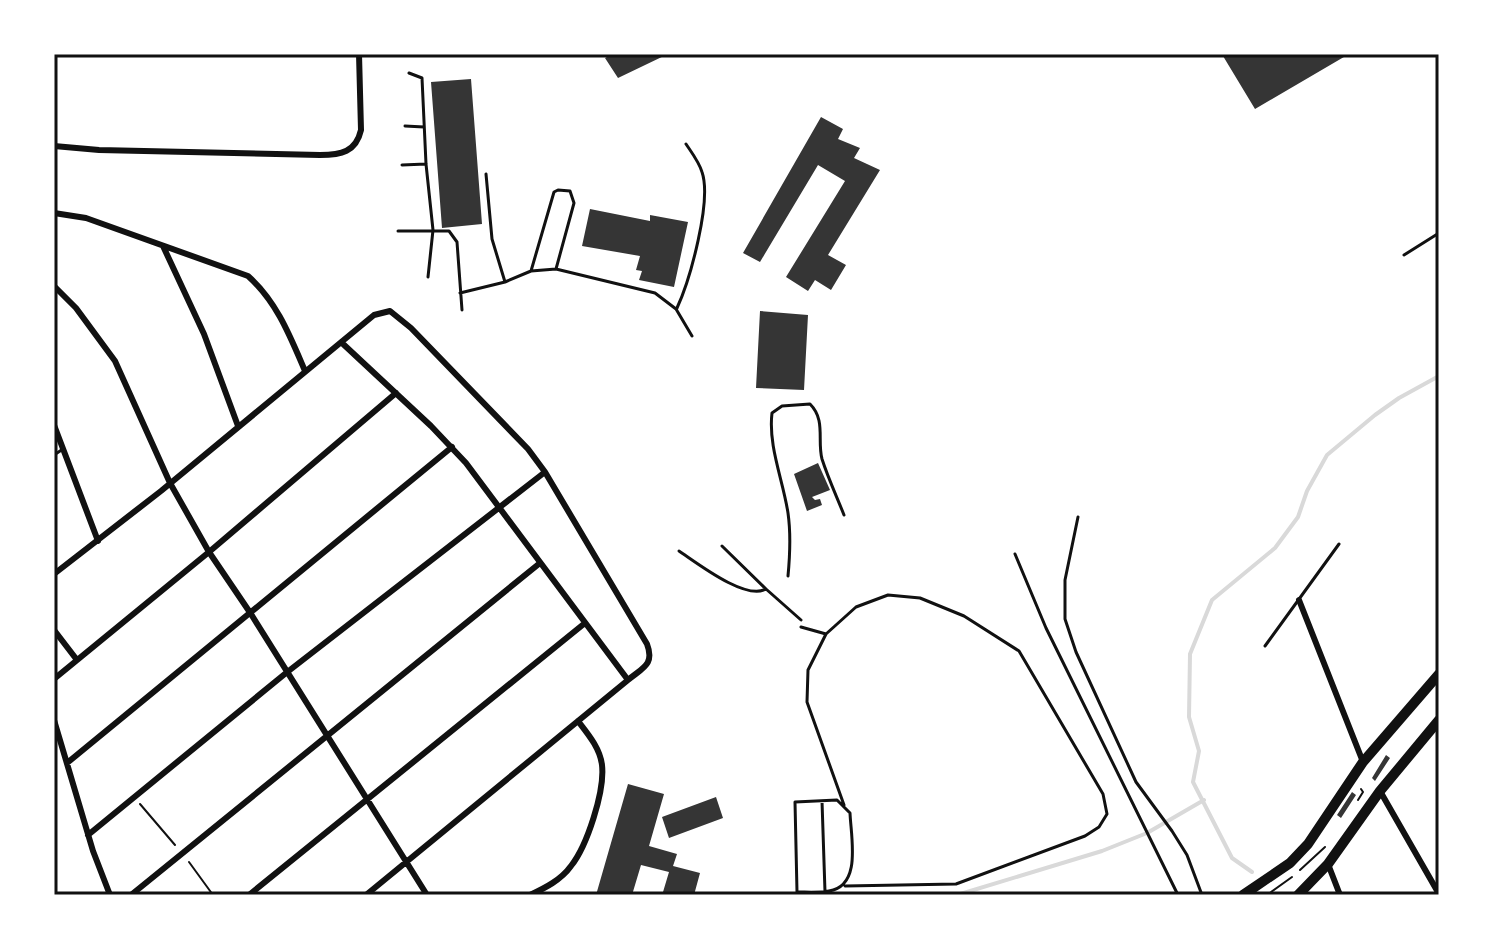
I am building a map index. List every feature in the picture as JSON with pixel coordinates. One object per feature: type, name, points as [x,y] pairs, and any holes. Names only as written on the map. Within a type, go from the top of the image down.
[{"type":"main road","points":[[1243,895],[1290,863],[1308,844],[1363,762],[1439,674]]},
{"type":"main road","points":[[1298,895],[1328,864],[1380,791],[1439,720]]},
{"type":"street","points":[[54,146],[99,150],[345,153],[358,141],[361,130],[359,54]]},
{"type":"street","points":[[54,213],[86,218],[248,276],[264,290],[275,306],[305,371]]},
{"type":"street","points":[[163,246],[204,334],[238,426]]},
{"type":"street","points":[[54,286],[83,316],[115,361],[170,483],[209,552],[427,895]]},
{"type":"street","points":[[54,574],[374,315],[384,311],[399,316],[528,449],[641,631],[651,655],[649,663],[366,895]]},
{"type":"street","points":[[342,343],[452,447],[628,680]]},
{"type":"street","points":[[54,679],[396,393]]},
{"type":"street","points":[[54,425],[98,541]]},
{"type":"street","points":[[67,763],[452,447]]},
{"type":"street","points":[[88,835],[286,673],[545,472]]},
{"type":"street","points":[[131,895],[540,563]]},
{"type":"street","points":[[1299,600],[1363,762]]},
{"type":"street","points":[[249,895],[585,623]]},
{"type":"street","points":[[54,630],[77,660]]},
{"type":"street","points":[[54,720],[88,835],[110,895]]},
{"type":"street","points":[[530,895],[559,878],[572,866],[596,804],[602,765],[591,738],[578,721]]},
{"type":"street","points":[[1380,791],[1439,894]]},
{"type":"street","points":[[1328,864],[1340,895]]},
{"type":"lane","points":[[409,73],[422,78],[433,230],[428,277]]},
{"type":"lane","points":[[405,126],[424,127]]},
{"type":"lane","points":[[676,309],[689,280],[703,188],[703,174],[686,144]]},
{"type":"lane","points":[[402,165],[426,164]]},
{"type":"lane","points":[[486,174],[492,239],[505,282]]},
{"type":"lane","points":[[531,271],[554,192],[565,189],[570,191],[574,203],[556,269]]},
{"type":"lane","points":[[398,231],[449,231],[457,242],[462,310]]},
{"type":"lane","points":[[1404,255],[1439,233]]},
{"type":"lane","points":[[460,293],[505,282],[531,271],[556,269],[655,293],[676,309],[692,336]]},
{"type":"lane","points":[[788,576],[791,547],[788,512],[770,428],[772,413],[782,406],[810,404],[816,410],[822,431],[822,459],[844,515]]},
{"type":"lane","points":[[54,455],[63,449]]},
{"type":"lane","points":[[1078,517],[1065,580],[1065,619],[1076,652],[1136,782],[1172,831],[1194,871],[1202,895]]},
{"type":"lane","points":[[1265,646],[1339,544]]},
{"type":"lane","points":[[722,546],[801,620]]},
{"type":"lane","points":[[679,551],[746,590],[758,593],[766,589]]},
{"type":"lane","points":[[1015,554],[1046,628],[1178,895]]},
{"type":"lane","points":[[844,805],[837,800],[795,802],[797,892],[825,892],[845,886],[956,884],[1085,836],[1099,827],[1107,814],[1103,794],[1019,651],[964,616],[920,598],[888,595],[856,607],[826,634],[808,670],[807,702],[844,805],[850,813],[851,876],[845,886]]},
{"type":"lane","points":[[801,627],[826,634]]},
{"type":"lane","points":[[822,801],[825,892]]},
{"type":"path","points":[[134,797],[183,853],[213,895]]},
{"type":"building","points":[[612,54],[668,54],[618,78],[605,58]]},
{"type":"building","points":[[1349,54],[1255,109],[1223,56]]},
{"type":"building","points":[[471,79],[482,224],[442,228],[431,82]]},
{"type":"building","points":[[821,117],[843,129],[838,139],[860,148],[854,158],[880,170],[828,255],[846,265],[831,290],[815,280],[808,291],[786,277],[845,181],[818,165],[760,262],[743,253]]},
{"type":"building","points":[[590,209],[650,221],[650,215],[688,222],[674,287],[639,280],[642,271],[636,270],[640,256],[582,246]]},
{"type":"building","points":[[760,311],[808,315],[804,390],[756,388]]},
{"type":"building","points":[[818,463],[830,490],[812,497],[820,499],[822,505],[807,511],[794,474]]},
{"type":"building","points":[[1386,755],[1390,758],[1375,781],[1372,778]]},
{"type":"building","points":[[628,784],[664,794],[649,846],[677,854],[673,866],[700,873],[694,895],[663,892],[669,872],[641,865],[632,895],[596,895]]},
{"type":"building","points":[[1352,792],[1356,795],[1341,818],[1337,815]]},
{"type":"building","points":[[716,797],[723,818],[669,838],[662,817]]},
{"type":"waterway","points":[[1252,872],[1232,858],[1193,782],[1199,751],[1189,717],[1190,654],[1212,600],[1275,548],[1298,517],[1307,491],[1327,455],[1399,398],[1439,376]]},
{"type":"waterway","points":[[957,895],[1102,851],[1147,833],[1204,800]]}]
